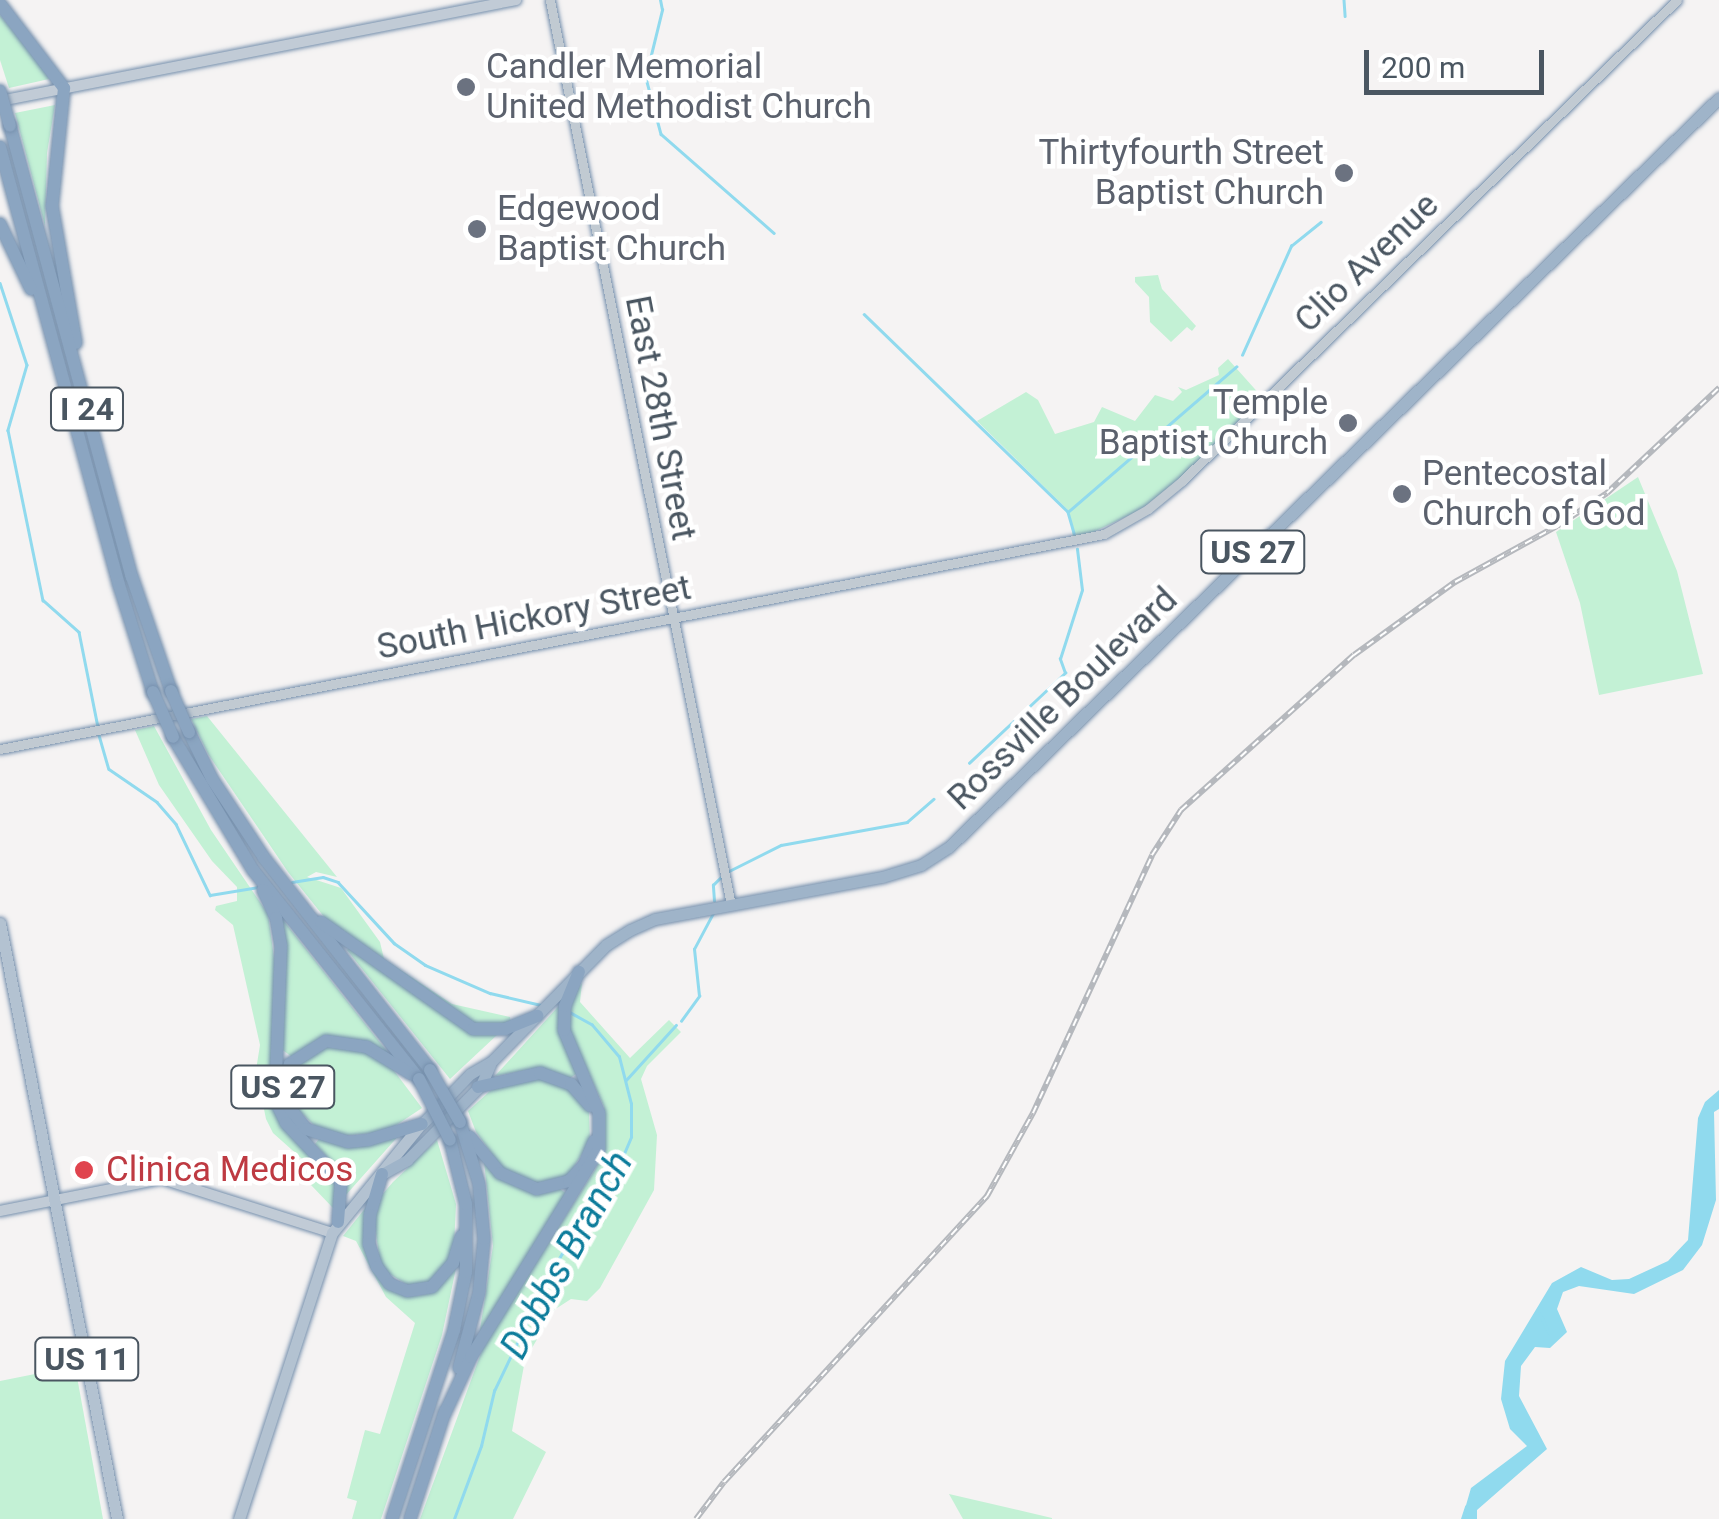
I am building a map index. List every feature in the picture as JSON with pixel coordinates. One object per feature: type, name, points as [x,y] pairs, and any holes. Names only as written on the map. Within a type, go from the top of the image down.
[{"type":"highway","points":[[0,4],[64,88],[51,179],[52,206],[83,395]]},
{"type":"highway","name":"I 24","points":[[0,91],[141,609],[170,691],[235,816],[460,1122],[479,1184],[484,1239],[480,1292],[410,1519]]},
{"type":"highway","name":"Rossville Boulevard","points":[[422,1124],[470,1074],[491,1062],[606,945],[640,925],[905,871],[950,847],[1719,98]]},
{"type":"highway","name":"I 24","points":[[0,147],[119,585],[172,737],[253,870],[425,1075],[450,1140],[466,1204],[466,1272],[454,1330],[392,1519]]},
{"type":"highway","points":[[0,224],[48,329]]},
{"type":"highway","points":[[253,870],[276,918],[282,945],[275,1100],[286,1123],[341,1181],[335,1227]]},
{"type":"highway","points":[[302,907],[474,1028],[505,1028],[544,1009]]},
{"type":"highway","points":[[444,1415],[471,1358],[599,1150],[600,1112],[564,1030],[565,1006],[579,972]]},
{"type":"highway","name":"US 27","points":[[422,1124],[368,1140],[333,1139],[297,1122],[284,1102],[283,1088],[294,1058],[334,1040],[367,1047],[425,1075]]},
{"type":"highway","name":"Rossville Boulevard","points":[[382,1174],[406,1160],[478,1087],[491,1062]]},
{"type":"highway","points":[[460,1122],[488,1162],[516,1184],[537,1189],[560,1186],[584,1165],[594,1142],[593,1116],[587,1099],[571,1084],[554,1076],[530,1073],[478,1087]]},
{"type":"highway","points":[[382,1174],[370,1215],[369,1244],[384,1276],[399,1289],[425,1291],[445,1275],[459,1248],[466,1204]]},
{"type":"main road","points":[[0,101],[516,0]]},
{"type":"main road","name":"US 11","points":[[0,923],[58,1200],[118,1519]]},
{"type":"main road","name":"Rossville Boulevard","points":[[239,1519],[335,1227],[422,1124]]},
{"type":"main road","points":[[0,1211],[162,1179],[335,1227]]},
{"type":"street","name":"East 28th Street","points":[[550,0],[730,905]]},
{"type":"street","name":"Clio Avenue","points":[[1079,540],[1126,524],[1182,481],[1677,0]]},
{"type":"street","name":"South Hickory Street","points":[[0,750],[1079,540]]},
{"type":"green space","points":[[0,15],[49,79],[9,88],[0,60]]},
{"type":"green space","points":[[55,105],[47,153],[45,226],[15,113]]},
{"type":"green space","points":[[1158,275],[1162,289],[1196,326],[1192,331],[1187,327],[1171,342],[1150,322],[1149,297],[1135,282],[1135,277]]},
{"type":"green space","points":[[1228,359],[1262,397],[1173,485],[1140,510],[1085,536],[1073,538],[1069,511],[977,421],[1026,392],[1038,400],[1055,434],[1094,422],[1102,407],[1135,421],[1155,395],[1173,401],[1182,392],[1178,387],[1186,390],[1219,375],[1218,368]]},
{"type":"green space","points":[[1638,477],[1677,571],[1703,674],[1599,695],[1580,603],[1556,532]]},
{"type":"green space","points":[[207,716],[337,877],[316,872],[307,877],[341,888],[380,942],[384,959],[452,1004],[510,1017],[511,1024],[477,1026],[329,923],[288,872],[208,754],[191,719]]},
{"type":"green space","points":[[154,726],[211,830],[268,914],[275,965],[271,1105],[284,1128],[336,1185],[333,1208],[311,1185],[319,1174],[273,1133],[266,1119],[256,1070],[260,1045],[233,925],[215,910],[216,906],[237,901],[237,887],[212,861],[159,785],[135,730]]},
{"type":"green space","points":[[280,916],[389,1054],[320,1040],[292,1057],[280,1048]]},
{"type":"green space","points":[[350,947],[473,1034],[497,1035],[450,1079],[347,950]]},
{"type":"green space","points":[[582,983],[580,1002],[630,1058],[669,1020],[681,1032],[647,1066],[641,1079],[657,1135],[654,1190],[600,1288],[587,1301],[571,1299],[554,1310],[525,1360],[512,1431],[546,1452],[513,1519],[420,1519],[484,1345],[596,1168],[604,1146],[604,1107],[568,1027],[573,996]]},
{"type":"green space","points":[[566,998],[561,1011],[579,1072],[570,1078],[527,1070],[495,1076]]},
{"type":"green space","points":[[329,1045],[366,1052],[392,1068],[422,1108],[386,1132],[339,1136],[320,1131],[291,1103],[288,1083],[295,1066]]},
{"type":"green space","points":[[521,1077],[555,1079],[582,1098],[589,1112],[590,1141],[567,1178],[538,1184],[503,1169],[476,1132],[468,1111],[490,1091]]},
{"type":"green space","points":[[401,1133],[345,1196],[342,1173],[315,1144],[319,1139]]},
{"type":"green space","points":[[437,1140],[456,1204],[454,1246],[448,1264],[431,1282],[411,1287],[388,1273],[380,1263],[374,1219],[381,1196]]},
{"type":"green space","points":[[484,1161],[516,1187],[560,1189],[567,1194],[479,1336],[493,1246]]},
{"type":"green space","points":[[371,1201],[366,1244],[399,1292],[417,1296],[431,1293],[456,1268],[442,1335],[381,1519],[352,1519],[357,1501],[347,1498],[365,1430],[380,1434],[415,1323],[386,1297],[356,1241],[343,1236]]},
{"type":"green space","points":[[75,1366],[103,1519],[0,1519],[0,1381]]},
{"type":"green space","points":[[949,1494],[1052,1518],[1052,1519],[963,1519]]},
{"type":"water","points":[[1719,1090],[1719,1109],[1714,1112],[1716,1200],[1702,1245],[1683,1270],[1634,1294],[1579,1286],[1563,1292],[1557,1309],[1567,1332],[1550,1348],[1535,1347],[1521,1366],[1519,1396],[1547,1449],[1477,1510],[1477,1519],[1462,1519],[1471,1488],[1527,1446],[1510,1429],[1501,1399],[1505,1361],[1552,1283],[1581,1267],[1612,1280],[1629,1279],[1668,1261],[1688,1240],[1698,1118],[1705,1102]]},
{"type":"waterway","points":[[649,63],[662,10],[660,0]]},
{"type":"waterway","points":[[1344,0],[1345,16]]},
{"type":"waterway","points":[[646,78],[661,134],[774,233]]},
{"type":"waterway","points":[[1242,355],[1291,246],[1321,222]]},
{"type":"waterway","name":"Dobbs Branch","points":[[0,283],[27,365],[8,430],[43,600],[79,632],[98,727]]},
{"type":"waterway","points":[[864,314],[1068,512],[1074,533]]},
{"type":"waterway","points":[[1069,511],[1236,367]]},
{"type":"waterway","points":[[969,763],[1065,673],[1060,659],[1082,590],[1077,549]]},
{"type":"waterway","name":"Dobbs Branch","points":[[99,735],[109,769],[157,802],[176,824],[210,895],[259,887]]},
{"type":"waterway","points":[[727,872],[781,845],[907,822],[933,799]]},
{"type":"waterway","name":"Dobbs Branch","points":[[292,882],[323,877],[338,882],[394,943],[425,965],[490,993],[541,1005]]},
{"type":"waterway","points":[[714,901],[713,885],[721,877]]},
{"type":"waterway","points":[[681,1021],[699,996],[694,949],[713,914]]},
{"type":"waterway","name":"Dobbs Branch","points":[[454,1519],[481,1446],[494,1391],[549,1276],[572,1236],[606,1196],[631,1137],[631,1104],[619,1057],[592,1025],[569,1012]]},
{"type":"waterway","points":[[626,1080],[676,1025]]},
{"type":"waterway","points":[[1540,1313],[1549,1333]]},
{"type":"waterway","points":[[1462,1519],[1466,1507]]},
{"type":"railway","points":[[696,1519],[724,1482],[987,1196],[1033,1113],[1152,855],[1181,810],[1354,655],[1455,582],[1557,526],[1607,493],[1719,388]]},
{"type":"place","name":"Candler Memorial United Methodist Church","points":[[466,87]]},
{"type":"place","name":"Thirtyfourth Street Baptist Church","points":[[1344,173]]},
{"type":"place","name":"Edgewood Baptist Church","points":[[477,229]]},
{"type":"place","name":"Temple Baptist Church","points":[[1348,423]]},
{"type":"place","name":"Pentecostal Church of God","points":[[1402,494]]},
{"type":"place","name":"Clinica Medicos","points":[[84,1170]]}]
